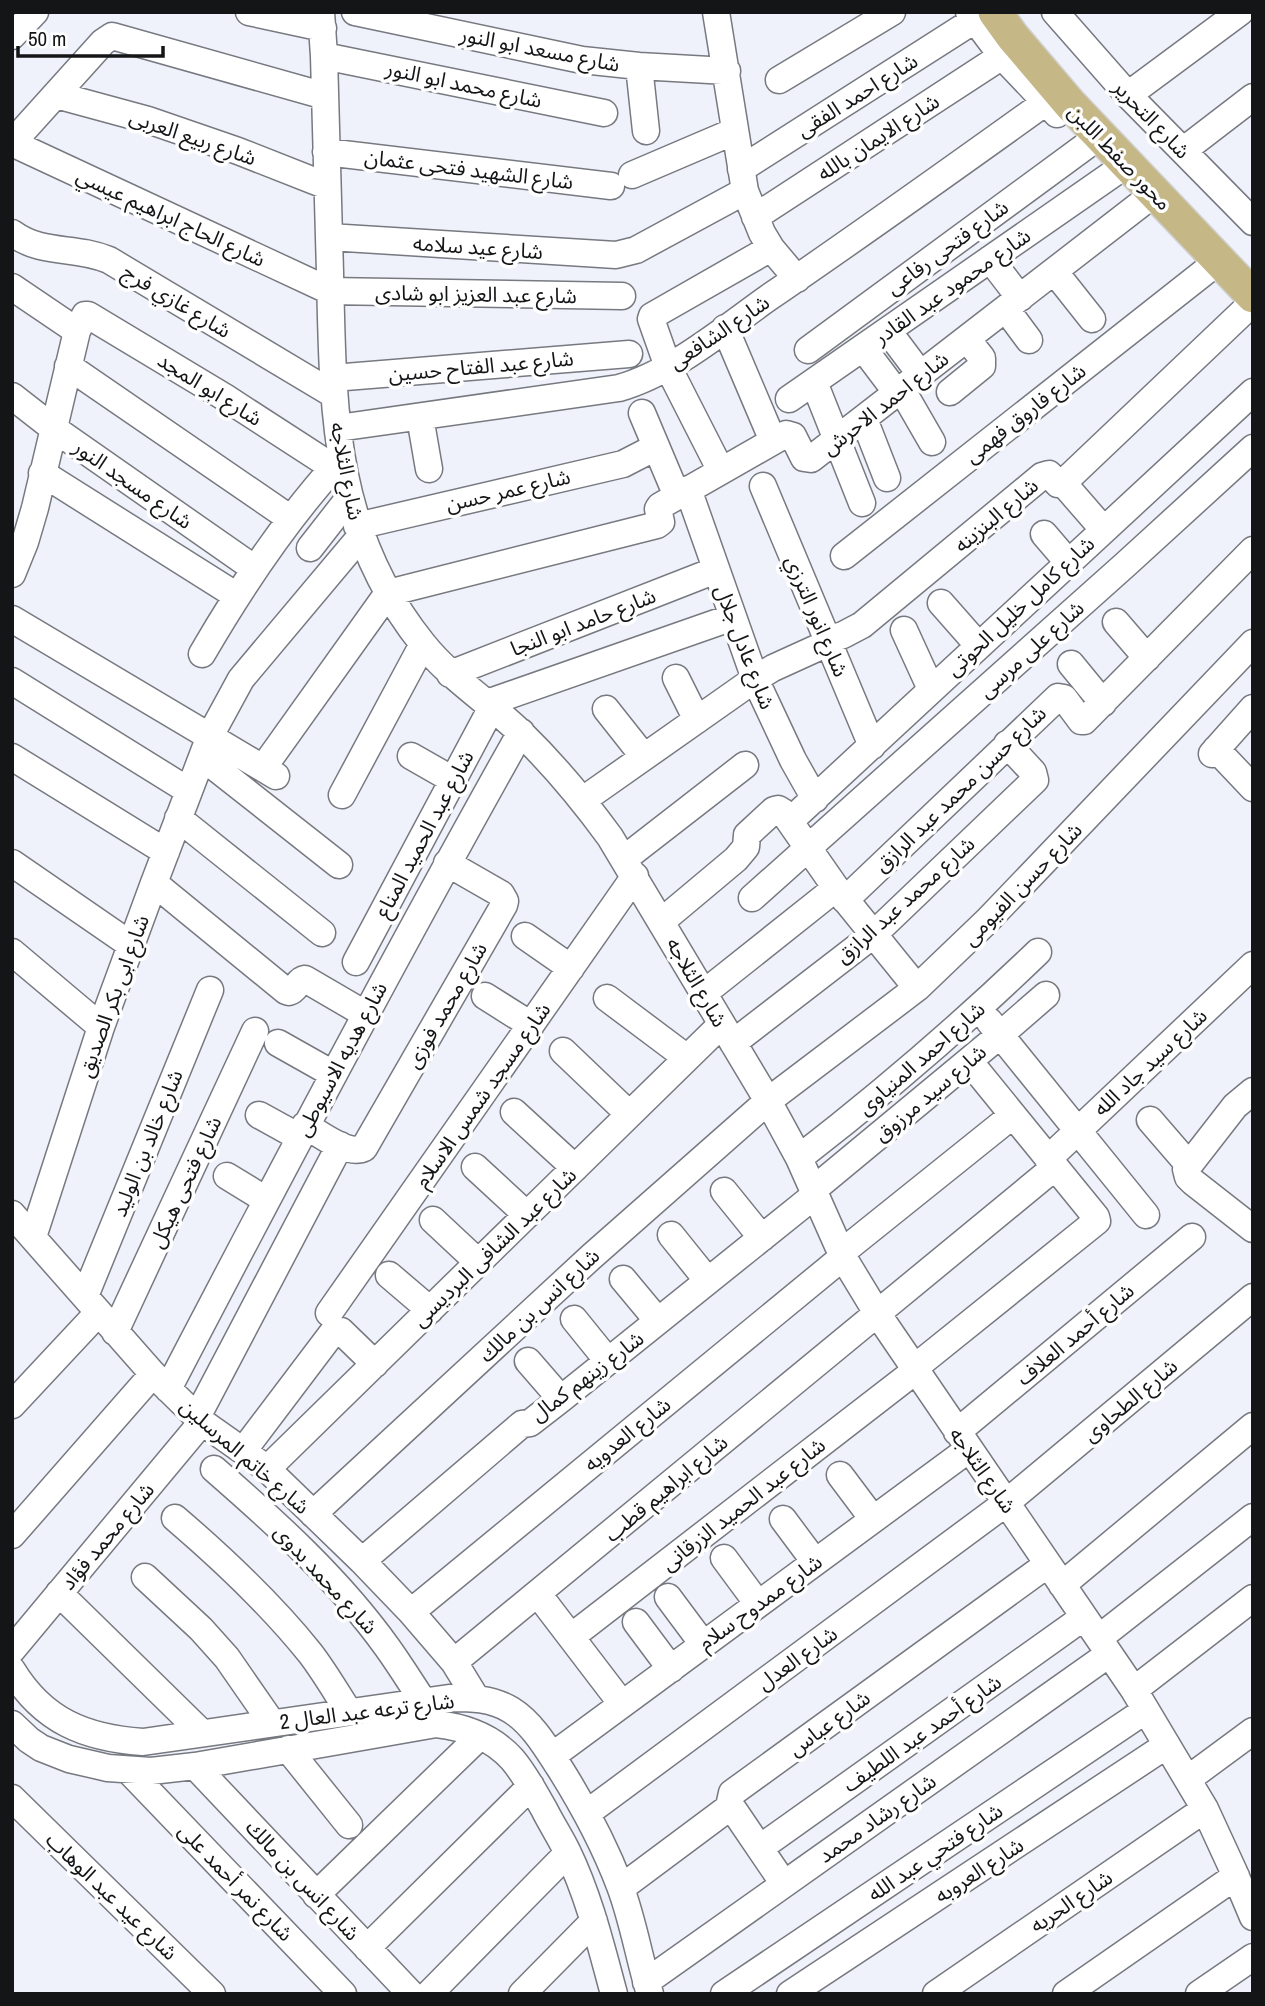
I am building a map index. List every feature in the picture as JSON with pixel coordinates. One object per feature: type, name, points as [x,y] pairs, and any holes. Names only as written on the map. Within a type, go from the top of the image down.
[{"type":"main road","name":"محور صفط اللبن","points":[[1009,12],[1020,29],[1251,302]]},
{"type":"main road","name":"محور صفط اللبن","points":[[979,15],[1013,37],[1070,104],[1251,302]]},
{"type":"street","points":[[250,12],[322,20]]},
{"type":"street","name":"شارع مسعد ابو النور","points":[[355,12],[582,60],[727,71]]},
{"type":"street","points":[[716,12],[743,180],[755,218],[771,248],[797,279]]},
{"type":"street","points":[[779,79],[892,12]]},
{"type":"street","name":"شارع التحرير","points":[[1055,12],[1128,96],[1253,222]]},
{"type":"street","points":[[979,15],[1002,55],[1046,102],[1207,270],[1251,302]]},
{"type":"street","name":"شارع احمد الفقى","points":[[626,253],[636,250],[743,180],[979,15]]},
{"type":"street","points":[[1128,96],[1228,16]]},
{"type":"street","name":"شارع الثلاجه","points":[[322,20],[333,386],[338,428],[338,463],[359,531],[388,593],[424,644],[450,674],[490,705],[556,769],[583,800],[629,867],[768,1101],[799,1158],[842,1255],[914,1370],[1140,1700],[1241,1868],[1253,1917]]},
{"type":"street","points":[[12,143],[108,37],[116,36],[325,96]]},
{"type":"street","name":"شارع محمد ابو النور","points":[[324,55],[604,113]]},
{"type":"street","name":"شارع الايمان بالله","points":[[755,218],[1002,55]]},
{"type":"street","points":[[639,66],[646,131]]},
{"type":"street","name":"شارع ربيع العربى","points":[[56,95],[187,133],[327,186]]},
{"type":"street","points":[[1184,150],[1253,97]]},
{"type":"street","name":"شارع الشافعى","points":[[338,428],[619,388],[636,383],[668,367],[797,279],[1046,102]]},
{"type":"street","name":"شارع الشهيد فتحى عثمان","points":[[326,152],[622,181],[735,131]]},
{"type":"street","name":"شارع الحاج ابراهيم عيسي","points":[[12,143],[330,291]]},
{"type":"street","name":"شارع فتحى رفاعى","points":[[808,350],[1087,145]]},
{"type":"street","name":"شارع محمود عبد القادر","points":[[789,399],[1114,173]]},
{"type":"street","name":"شارع احمد الاحرش","points":[[773,441],[786,434],[791,435],[802,456],[807,460],[811,459],[1142,203]]},
{"type":"street","name":"شارع غازي فرج","points":[[12,233],[40,247],[81,251],[109,260],[333,386]]},
{"type":"street","name":"شارع عيد سلامه","points":[[329,237],[606,256],[626,253]]},
{"type":"street","points":[[721,471],[668,367],[651,319],[771,248]]},
{"type":"street","points":[[990,259],[1029,340]]},
{"type":"street","name":"شارع فاروق فهمى","points":[[844,556],[1207,270]]},
{"type":"street","points":[[1054,271],[1092,319]]},
{"type":"street","name":"شارع ابو المجد","points":[[12,288],[81,323],[88,315],[338,463]]},
{"type":"street","name":"شارع عبد العزيز ابو شادى","points":[[330,291],[622,296]]},
{"type":"street","name":"شارع البنزينه","points":[[828,641],[862,625],[1042,476],[1049,474],[1058,484],[1063,483],[1251,302]]},
{"type":"street","points":[[12,574],[19,535],[35,508],[68,366],[81,323]]},
{"type":"street","points":[[206,746],[270,772],[388,593],[657,525],[661,519],[658,507],[773,441],[725,328]]},
{"type":"street","points":[[888,331],[907,386],[932,442]]},
{"type":"street","points":[[950,392],[982,366],[982,358],[967,339]]},
{"type":"street","points":[[863,348],[907,386]]},
{"type":"street","name":"شارع عبد الفتاح حسين","points":[[333,386],[629,354]]},
{"type":"street","points":[[68,366],[291,519]]},
{"type":"street","points":[[814,382],[862,503]]},
{"type":"street","name":"شارع كامل خليل الحوتى","points":[[790,821],[1253,392]]},
{"type":"street","name":"شارع مسجد النور","points":[[12,396],[53,428],[255,569]]},
{"type":"street","name":"شارع عادل جلال","points":[[642,413],[656,447],[683,493],[716,570],[755,679],[793,760],[815,799]]},
{"type":"street","points":[[420,417],[429,468]]},
{"type":"street","points":[[864,419],[887,478]]},
{"type":"street","name":"شارع عمر حسن","points":[[359,531],[623,464],[656,447]]},
{"type":"street","name":"شارع على مرسى","points":[[752,898],[1253,448]]},
{"type":"street","points":[[202,654],[255,569],[291,519],[338,463]]},
{"type":"street","points":[[42,473],[237,596]]},
{"type":"street","points":[[1063,483],[1103,529]]},
{"type":"street","name":"شارع انور الترزي","points":[[763,486],[872,746]]},
{"type":"street","points":[[310,548],[349,498]]},
{"type":"street","name":"شارع ابى بكر الصديق","points":[[33,1237],[101,1027],[206,746],[246,673],[359,531]]},
{"type":"street","points":[[1044,534],[1068,562]]},
{"type":"street","name":"شارع حسن محمد عبد الرازق","points":[[704,993],[840,894],[1058,697],[1064,698],[1082,721],[1103,703],[1253,550]]},
{"type":"street","name":"شارع حامد ابو النجا","points":[[450,674],[716,570]]},
{"type":"street","points":[[941,603],[978,645]]},
{"type":"street","points":[[490,705],[733,617]]},
{"type":"street","points":[[12,619],[206,746],[339,865]]},
{"type":"street","points":[[1116,622],[1147,658]]},
{"type":"street","points":[[904,630],[931,689]]},
{"type":"street","points":[[583,800],[755,679],[828,641]]},
{"type":"street","name":"شارع حسن الفيومى","points":[[768,1101],[917,988],[987,921],[1253,643]]},
{"type":"street","points":[[342,795],[424,644]]},
{"type":"street","points":[[1071,664],[1103,703]]},
{"type":"street","points":[[676,678],[697,720]]},
{"type":"street","points":[[12,681],[189,791]]},
{"type":"street","name":"شارع عبد الحميد المناع","points":[[355,962],[453,780],[490,705]]},
{"type":"street","points":[[1253,708],[1214,751],[1253,788]]},
{"type":"street","points":[[606,709],[644,757]]},
{"type":"street","name":"شارع هديه الاسيوطى","points":[[12,1535],[160,1381],[266,1200],[447,863],[521,733]]},
{"type":"street","name":"شارع محمد عبد الرازق","points":[[728,1033],[873,934],[1035,780],[1033,772],[1007,744]]},
{"type":"street","points":[[411,756],[453,780]]},
{"type":"street","points":[[12,757],[166,852]]},
{"type":"street","name":"شارع مسجد شمس الاسلام","points":[[329,1314],[571,968],[629,867],[745,765]]},
{"type":"street","points":[[662,921],[736,859],[746,847],[747,835],[774,810],[780,810],[840,894],[917,988]]},
{"type":"street","points":[[178,818],[321,933]]},
{"type":"street","points":[[12,863],[131,945]]},
{"type":"street","name":"شارع محمد فوزى","points":[[340,1145],[354,1151],[364,1148],[504,905],[501,894],[447,863]]},
{"type":"street","points":[[154,883],[286,991],[294,991],[299,981],[304,979],[365,1014]]},
{"type":"street","points":[[525,936],[571,968]]},
{"type":"street","points":[[12,952],[101,1027]]},
{"type":"street","name":"شارع احمد المنياوى","points":[[799,1158],[891,1086],[979,1009],[1038,952]]},
{"type":"street","name":"شارع سيد جاد الله","points":[[877,1313],[1052,1163],[1078,1131],[1253,965]]},
{"type":"street","name":"شارع خالد بن الوليد","points":[[99,1314],[210,990]]},
{"type":"street","name":"شارع سيد مرزوق","points":[[814,1193],[1046,995]]},
{"type":"street","points":[[485,996],[531,1025]]},
{"type":"street","points":[[607,998],[687,1058]]},
{"type":"street","points":[[979,1009],[1146,1216]]},
{"type":"street","name":"شارع عبد الشافى البرديسى","points":[[267,1469],[687,1058],[728,1033]]},
{"type":"street","name":"شارع فتحى هيكل","points":[[99,1314],[267,1037],[332,1074]]},
{"type":"street","points":[[563,1051],[629,1114]]},
{"type":"street","points":[[969,1061],[1052,1163]]},
{"type":"street","name":"شارع انس بن مالك","points":[[313,1514],[590,1257],[768,1101]]},
{"type":"street","points":[[1247,1106],[1186,1169],[1188,1177],[1253,1229]]},
{"type":"street","points":[[514,1112],[575,1168]]},
{"type":"street","points":[[199,1420],[340,1145],[259,1115]]},
{"type":"street","name":"شارع العدويه","points":[[411,1612],[1013,1115]]},
{"type":"street","points":[[1150,1120],[1188,1164]]},
{"type":"street","name":"شارع عبد الحميد الزرقانى","points":[[571,1637],[914,1370],[1095,1223],[1096,1217],[1052,1163]]},
{"type":"street","points":[[475,1167],[527,1215]]},
{"type":"street","points":[[227,1176],[266,1200]]},
{"type":"street","points":[[724,1191],[762,1238]]},
{"type":"street","name":"شارع زينهم كمال","points":[[362,1561],[522,1424],[530,1423],[561,1399],[814,1193]]},
{"type":"street","name":"شارع خاتم المرسلين","points":[[12,1214],[99,1314],[199,1420],[267,1469],[411,1612],[454,1662],[476,1698]]},
{"type":"street","points":[[433,1220],[479,1262]]},
{"type":"street","points":[[671,1235],[708,1281]]},
{"type":"street","name":"شارع أحمد العلاف","points":[[963,1440],[1192,1237]]},
{"type":"street","points":[[388,1275],[430,1310]]},
{"type":"street","points":[[623,1279],[658,1321]]},
{"type":"street","name":"شارع الطحاوى","points":[[1006,1503],[1253,1297]]},
{"type":"street","name":"شارع ابراهيم قطب","points":[[454,1662],[877,1313]]},
{"type":"street","points":[[12,1405],[99,1314]]},
{"type":"street","points":[[574,1319],[608,1361]]},
{"type":"street","points":[[243,1451],[333,1332],[341,1331],[375,1364]]},
{"type":"street","points":[[528,1361],[561,1399]]},
{"type":"street","name":"شارع محمد فؤاد","points":[[12,1650],[199,1420]]},
{"type":"street","name":"شارع عباس","points":[[621,1888],[731,1806],[732,1793],[1055,1574],[1253,1426]]},
{"type":"street","name":"شارع ممدوح سلام","points":[[512,1760],[546,1747],[622,1704],[873,1519],[963,1440]]},
{"type":"street","name":"شارع محمد بدوى","points":[[214,1469],[270,1518],[347,1598],[386,1646],[423,1701]]},
{"type":"street","points":[[840,1475],[873,1519]]},
{"type":"street","name":"شارع العدل","points":[[587,1813],[1006,1503]]},
{"type":"street","points":[[1097,1636],[1253,1517]]},
{"type":"street","points":[[175,1518],[224,1560],[270,1606],[311,1654],[349,1712]]},
{"type":"street","points":[[783,1519],[815,1562]]},
{"type":"street","points":[[724,1558],[758,1604]]},
{"type":"street","points":[[145,1577],[201,1629],[227,1658],[272,1723]]},
{"type":"street","points":[[59,1594],[202,1733]]},
{"type":"street","points":[[538,1594],[622,1704]]},
{"type":"street","points":[[668,1597],[703,1644]]},
{"type":"street","name":"شارع فتحي عبد الله","points":[[724,1994],[1140,1700],[1253,1598]]},
{"type":"street","points":[[636,1622],[671,1669]]},
{"type":"street","name":"شارع أحمد عبد اللطيف","points":[[760,1848],[1097,1636]]},
{"type":"street","name":"شارع رشاد محمد","points":[[648,1988],[1097,1636]]},
{"type":"street","name":"شارع ترعه عبد العال 2","points":[[12,1670],[39,1704],[62,1721],[87,1733],[114,1740],[143,1742],[423,1701],[476,1698],[512,1711],[529,1725],[546,1747],[587,1813],[621,1888],[648,1988]]},
{"type":"street","name":"شارع ترعه عبد العال 2","points":[[14,1733],[69,1759],[129,1771],[195,1766],[436,1724],[458,1727],[480,1736],[497,1746],[512,1760],[531,1786],[568,1853],[594,1921],[614,1994]]},
{"type":"street","points":[[1188,1779],[1253,1731]]},
{"type":"street","points":[[316,1895],[480,1736]]},
{"type":"street","name":"شارع العروبه","points":[[790,1994],[1167,1745]]},
{"type":"street","points":[[288,1749],[349,1825]]},
{"type":"street","name":"شارع انس بن مالك","points":[[195,1766],[411,1994]]},
{"type":"street","name":"شارع نمر أحمد على","points":[[129,1771],[343,1994]]},
{"type":"street","points":[[368,1948],[531,1786]]},
{"type":"street","name":"شارع عيد عبد الوهاب","points":[[12,1798],[212,1994]]},
{"type":"street","points":[[731,1806],[784,1884]]},
{"type":"street","name":"شارع الحريه","points":[[936,1994],[1205,1809]]},
{"type":"street","points":[[429,1994],[568,1853]]},
{"type":"street","points":[[1066,1994],[1241,1868]]},
{"type":"street","points":[[522,1994],[594,1921]]},
{"type":"street","points":[[1199,1994],[1253,1957]]}]
